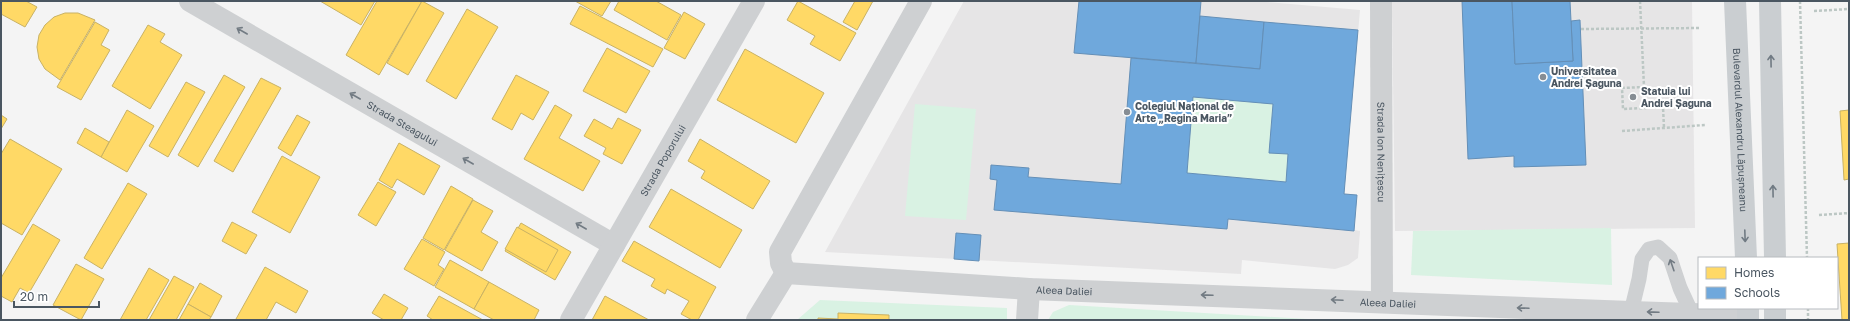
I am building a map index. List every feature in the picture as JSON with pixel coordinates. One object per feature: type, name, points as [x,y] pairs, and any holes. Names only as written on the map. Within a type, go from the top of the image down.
[{"type":"main road","name":"Bulevardul Alexandru Lăpușneanu","points":[[1734,1],[1746,257]]},
{"type":"main road","points":[[1770,1],[1774,257]]},
{"type":"main road","points":[[1775,309],[1775,320]]},
{"type":"street","name":"Strada Steagului","points":[[190,1],[614,245]]},
{"type":"street","name":"Strada Poporului","points":[[571,320],[754,1]]},
{"type":"street","points":[[757,320],[786,273],[781,263],[780,252],[921,1]]},
{"type":"street","name":"Strada Ion Nenițescu","points":[[1381,1],[1382,302]]},
{"type":"street","name":"Aleea Daliei","points":[[786,273],[1029,288],[1631,312],[1748,314]]},
{"type":"street","name":"Aleea Daliei","points":[[1027,320],[1029,288]]},
{"type":"lane","points":[[1631,312],[1640,279],[1642,259],[1649,249],[1658,247],[1670,258],[1680,288],[1692,314]]},
{"type":"path","points":[[1640,1],[1645,108]]},
{"type":"path","points":[[1800,1],[1807,257]]},
{"type":"path","points":[[1814,11],[1849,9]]},
{"type":"path","points":[[1580,29],[1701,28]]},
{"type":"path","points":[[1644,87],[1622,88],[1623,109],[1663,107],[1664,128]]},
{"type":"path","points":[[1622,131],[1704,125]]},
{"type":"path","points":[[1819,215],[1849,213]]},
{"type":"path","points":[[1808,309],[1808,320]]},
{"type":"shaded area","name":"Colegiul Național de Arte „Regina Maria”","points":[[964,1],[1255,1],[1360,10],[1344,193],[1357,195],[1354,230],[1360,231],[1358,258],[1348,265],[1335,269],[1242,260],[1241,274],[825,252]]},
{"type":"shaded area","name":"Universitatea Andrei Șaguna","points":[[1392,1],[1692,1],[1695,228],[1395,231]]},
{"type":"green space","points":[[1193,97],[1273,104],[1269,152],[1288,154],[1286,182],[1187,173]]},
{"type":"green space","points":[[915,104],[976,109],[966,220],[905,216]]},
{"type":"green space","points":[[1611,228],[1612,285],[1411,275],[1413,231]]},
{"type":"green space","points":[[820,300],[1007,308],[1007,320],[889,320],[889,315],[838,313],[838,319],[797,320]]},
{"type":"green space","points":[[1069,305],[1324,320],[1048,320],[1053,312]]},
{"type":"building: Homes","points":[[1,1],[26,1],[37,7],[25,27],[1,14]]},
{"type":"building: Homes","points":[[320,1],[375,1],[361,25]]},
{"type":"building: Homes","points":[[377,1],[422,1],[379,75],[346,55]]},
{"type":"building: Homes","points":[[422,1],[444,13],[408,75],[387,63]]},
{"type":"building: Homes","points":[[575,1],[611,1],[602,16]]},
{"type":"building: Homes","points":[[619,1],[656,1],[681,15],[667,40],[614,10]]},
{"type":"building: Homes","points":[[798,1],[856,33],[840,61],[810,44],[815,36],[787,20]]},
{"type":"building: Homes","points":[[855,1],[873,1],[857,30],[843,22]]},
{"type":"building: Homes","points":[[580,6],[663,49],[653,67],[570,24]]},
{"type":"building: Homes","points":[[467,9],[498,27],[456,99],[426,81]]},
{"type":"building: Homes","points":[[684,12],[705,24],[685,59],[664,48]]},
{"type":"building: Homes","points":[[65,13],[78,13],[95,20],[60,80],[45,69],[39,59],[37,47],[39,35],[45,25],[54,17]]},
{"type":"building: Homes","points":[[95,22],[109,30],[101,45],[110,50],[81,100],[57,87]]},
{"type":"building: Homes","points":[[148,25],[165,34],[160,42],[182,55],[150,109],[112,86]]},
{"type":"building: Homes","points":[[607,48],[650,71],[626,113],[583,91]]},
{"type":"building: Homes","points":[[745,49],[824,93],[796,143],[717,100]]},
{"type":"building: Homes","points":[[224,75],[245,87],[198,167],[178,155]]},
{"type":"building: Homes","points":[[516,75],[549,92],[533,120],[521,113],[512,130],[492,119]]},
{"type":"building: Homes","points":[[261,78],[281,88],[233,172],[214,161]]},
{"type":"building: Homes","points":[[186,82],[205,92],[168,157],[149,146]]},
{"type":"building: Homes","points":[[555,105],[572,115],[559,138],[600,161],[583,191],[524,159]]},
{"type":"building: Homes","points":[[127,110],[154,126],[127,172],[101,157]]},
{"type":"building: Homes","points":[[1849,110],[1849,179],[1844,180],[1840,111]]},
{"type":"building: Homes","points":[[1,115],[7,119],[1,129]]},
{"type":"building: Homes","points":[[297,115],[310,122],[291,156],[278,148]]},
{"type":"building: Homes","points":[[618,118],[641,130],[622,164],[603,154],[606,148],[584,136],[594,119],[612,129]]},
{"type":"building: Homes","points":[[85,128],[109,142],[101,157],[77,143]]},
{"type":"building: Homes","points":[[10,139],[62,169],[22,235],[1,223],[1,154]]},
{"type":"building: Homes","points":[[700,139],[770,181],[753,209],[701,178],[705,171],[688,161]]},
{"type":"building: Homes","points":[[399,143],[440,166],[424,195],[397,179],[392,188],[379,180]]},
{"type":"building: Homes","points":[[282,156],[320,177],[290,233],[252,212]]},
{"type":"building: Homes","points":[[378,182],[396,192],[376,226],[358,215]]},
{"type":"building: Homes","points":[[128,183],[147,194],[102,269],[84,258]]},
{"type":"building: Homes","points":[[451,186],[473,199],[444,250],[423,238]]},
{"type":"building: Homes","points":[[671,189],[742,230],[720,268],[649,227]]},
{"type":"building: Homes","points":[[473,200],[493,211],[481,232],[498,242],[482,271],[445,250]]},
{"type":"building: Homes","points":[[232,222],[257,235],[246,254],[222,241]]},
{"type":"building: Homes","points":[[521,223],[571,252],[555,280],[505,251]]},
{"type":"building: Homes","points":[[33,224],[60,240],[29,293],[20,288],[12,302],[1,296],[1,278]]},
{"type":"building: Homes","points":[[517,227],[558,250],[546,272],[505,249]]},
{"type":"building: Homes","points":[[422,239],[445,252],[438,265],[444,269],[434,286],[404,269]]},
{"type":"building: Homes","points":[[634,241],[716,287],[698,320],[692,320],[681,314],[689,301],[667,289],[665,294],[651,286],[655,279],[622,261]]},
{"type":"building: Homes","points":[[1849,243],[1849,320],[1842,320],[1837,244]]},
{"type":"building: Homes","points":[[450,260],[489,282],[474,309],[435,287]]},
{"type":"building: Homes","points":[[76,264],[104,279],[81,320],[53,305]]},
{"type":"building: Homes","points":[[265,267],[308,291],[296,313],[276,302],[266,320],[236,319]]},
{"type":"building: Homes","points":[[149,268],[169,280],[146,320],[120,320]]},
{"type":"building: Homes","points":[[174,276],[194,287],[176,320],[149,320]]},
{"type":"building: Homes","points":[[489,282],[539,310],[534,320],[494,320],[474,309]]},
{"type":"building: Homes","points":[[200,283],[222,296],[211,317],[188,304]]},
{"type":"building: Homes","points":[[384,294],[408,308],[401,320],[384,320],[372,313]]},
{"type":"building: Homes","points":[[439,296],[483,320],[433,320],[427,316]]},
{"type":"building: Homes","points":[[605,296],[649,320],[592,320]]},
{"type":"building: Homes","points":[[188,304],[211,317],[209,320],[179,320]]},
{"type":"building: Homes","points":[[838,313],[889,315],[889,320],[818,320],[818,318],[838,319]]},
{"type":"building: Schools","points":[[1079,1],[1201,1],[1196,63],[1074,53]]},
{"type":"building: Schools","points":[[1462,1],[1512,1],[1515,64],[1573,61],[1571,21],[1580,20],[1586,165],[1514,167],[1514,156],[1468,159]]},
{"type":"building: Schools","points":[[1512,1],[1570,1],[1573,61],[1515,64]]},
{"type":"building: Schools","points":[[1200,16],[1264,22],[1260,69],[1196,63]]},
{"type":"building: Schools","points":[[1264,22],[1358,30],[1344,194],[1357,195],[1354,231],[1228,219],[1227,229],[994,210],[997,180],[990,179],[991,165],[1029,168],[1028,177],[1121,184],[1131,58],[1260,69]],"holes":[[[1193,97],[1273,104],[1269,153],[1288,154],[1286,182],[1187,173]]]},
{"type":"building: Schools","points":[[956,233],[981,235],[979,261],[954,259]]},
{"type":"place","name":"Universitatea Andrei Șaguna","points":[[1543,77]]},
{"type":"place","name":"Statuia lui Andrei Șaguna","points":[[1633,97]]},
{"type":"place","name":"Colegiul Național de Arte „Regina Maria”","points":[[1127,112]]}]
